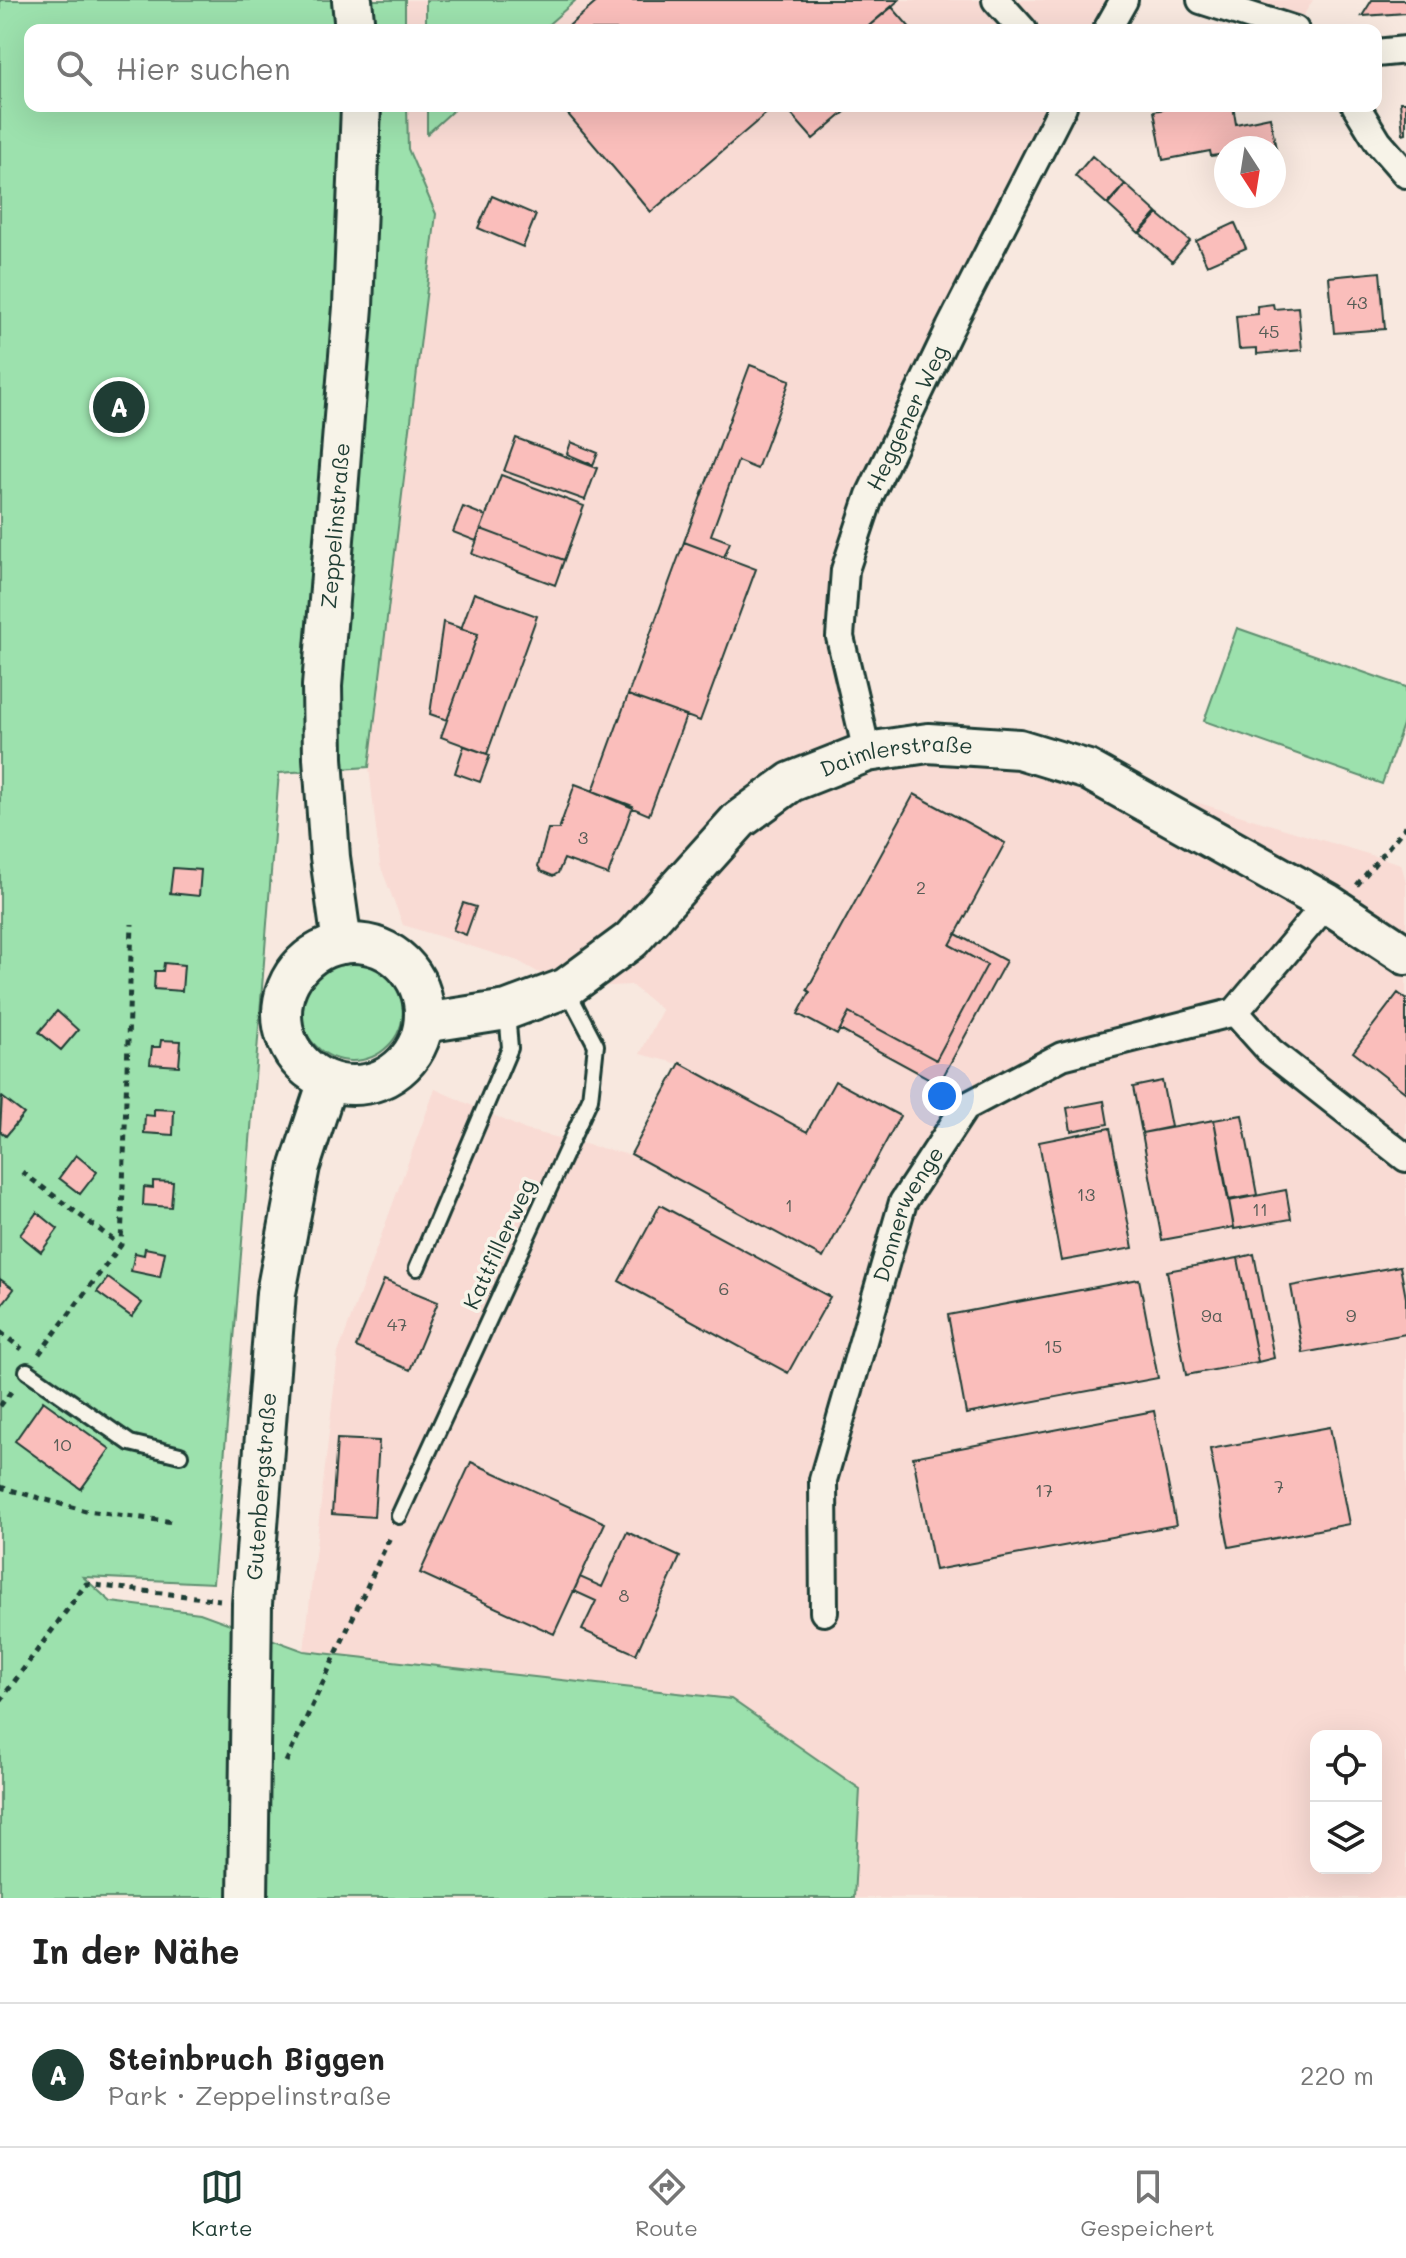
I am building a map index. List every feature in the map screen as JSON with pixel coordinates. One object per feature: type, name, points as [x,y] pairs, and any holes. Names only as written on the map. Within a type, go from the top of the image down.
[{"type":"main road","points":[[352,0],[354,24]]},
{"type":"main road","name":"Zeppelinstraße","points":[[342,944],[330,857],[322,686],[353,307],[361,112]]},
{"type":"main road","name":"Daimlerstraße","points":[[424,1023],[507,1010],[566,988],[631,940],[739,820],[791,782],[867,752],[928,743],[1019,749],[1088,770],[1342,889],[1406,955]]},
{"type":"main road","points":[[342,944],[364,944],[385,950],[403,963],[416,980],[424,1001],[424,1023],[418,1044],[406,1062],[390,1075],[370,1083],[328,1081],[307,1069],[292,1052],[284,1030],[282,1007],[289,985],[301,965],[320,951],[342,944]]},
{"type":"main road","name":"Gutenbergstraße","points":[[248,1898],[252,1604],[276,1293],[300,1166],[328,1081]]},
{"type":"street","points":[[996,0],[1018,24]]},
{"type":"street","points":[[1110,24],[1124,0]]},
{"type":"street","points":[[1201,0],[1276,24]]},
{"type":"street","points":[[1382,52],[1406,50]]},
{"type":"street","name":"Heggener Weg","points":[[867,752],[840,637],[845,570],[870,495],[950,328],[1060,112]]},
{"type":"street","points":[[1360,112],[1378,142],[1406,174]]},
{"type":"street","points":[[1342,889],[1235,1012],[1270,1051],[1406,1158]]},
{"type":"street","name":"Donnerwenge","points":[[824,1612],[823,1480],[903,1202],[965,1107],[1062,1056],[1235,1012]]},
{"type":"lane","name":"Kattfillerweg","points":[[399,1516],[590,1099],[596,1045],[566,988]]},
{"type":"lane","points":[[417,1268],[510,1048],[507,1010]]},
{"type":"lane","points":[[31,1365],[130,1443],[180,1455]]},
{"type":"path","points":[[1342,889],[1406,826]]},
{"type":"path","points":[[1342,889],[1369,894]]},
{"type":"path","points":[[0,1406],[121,1245],[132,924]]},
{"type":"path","points":[[22,1172],[121,1245]]},
{"type":"path","points":[[0,1332],[31,1365]]},
{"type":"path","points":[[0,1487],[86,1511],[174,1522]]},
{"type":"path","points":[[248,1803],[276,1783],[399,1516]]},
{"type":"path","points":[[0,1701],[86,1584],[252,1604]]},
{"type":"shaded area","points":[[405,0],[1124,0],[1110,24],[405,24]]},
{"type":"shaded area","points":[[1201,0],[1313,0],[1298,24],[1279,24]]},
{"type":"shaded area","points":[[407,112],[1060,112],[845,570],[867,752],[1019,749],[1401,864],[1406,882],[1406,962],[1403,974],[1406,977],[1406,1898],[854,1898],[860,1789],[304,1651],[338,1353],[435,1089],[526,1130],[630,1155],[679,1064],[640,1054],[662,1010],[631,985],[566,988],[518,961],[403,925],[380,865],[369,767],[436,214],[408,149]]},
{"type":"green space","points":[[0,0],[405,0],[405,24],[24,24],[24,112],[407,112],[408,149],[436,214],[369,767],[279,773],[213,1583],[83,1577],[111,1602],[200,1613],[304,1651],[731,1699],[860,1789],[854,1898],[0,1898]]},
{"type":"green space","points":[[426,0],[576,0],[549,24],[426,24]]},
{"type":"green space","points":[[427,112],[451,112],[427,134]]},
{"type":"green space","points":[[1237,628],[1406,687],[1406,716],[1382,784],[1204,721]]},
{"type":"green space","points":[[352,959],[371,963],[388,974],[399,991],[403,1010],[399,1029],[388,1046],[371,1057],[352,1061],[333,1057],[316,1046],[305,1029],[301,1010],[305,991],[316,974],[333,963]]},
{"type":"building","points":[[599,0],[899,0],[871,24],[571,24]]},
{"type":"building","points":[[1372,0],[1406,0],[1406,13],[1362,16]]},
{"type":"building","points":[[892,7],[907,24],[871,24]]},
{"type":"building","points":[[1400,102],[1406,102],[1406,133],[1403,134]]},
{"type":"building","points":[[566,112],[768,112],[651,212]]},
{"type":"building","points":[[789,112],[845,112],[813,139]]},
{"type":"building","points":[[1154,112],[1234,112],[1236,124],[1270,117],[1274,136],[1214,136],[1214,156],[1211,156],[1210,151],[1163,160]]},
{"type":"building","points":[[1092,156],[1125,184],[1107,204],[1075,176]]},
{"type":"building","points":[[1125,184],[1157,213],[1139,233],[1108,205]]},
{"type":"building","points":[[492,196],[536,215],[523,247],[478,228]]},
{"type":"building","points":[[1158,214],[1190,241],[1172,262],[1140,233]]},
{"type":"building","points":[[1235,223],[1246,248],[1207,265],[1196,241]]},
{"type":"building","points":[[1380,272],[1385,329],[1334,333],[1329,277]]},
{"type":"building","points":[[1273,304],[1274,309],[1298,307],[1302,350],[1257,354],[1257,348],[1239,349],[1236,316],[1258,314],[1257,306]]},
{"type":"building","points":[[750,365],[790,380],[757,469],[738,461],[711,535],[730,542],[724,557],[684,542]]},
{"type":"building","points":[[516,438],[597,468],[585,500],[504,471]]},
{"type":"building","points":[[571,442],[598,453],[593,465],[567,454]]},
{"type":"building","points":[[501,475],[584,506],[564,560],[481,529]]},
{"type":"building","points":[[463,507],[486,516],[476,541],[453,532]]},
{"type":"building","points":[[481,529],[564,560],[555,585],[472,554]]},
{"type":"building","points":[[684,542],[756,569],[700,721],[628,695]]},
{"type":"building","points":[[474,593],[537,616],[487,754],[441,737],[478,634],[461,629]]},
{"type":"building","points":[[443,622],[478,634],[447,720],[430,714]]},
{"type":"building","points":[[628,695],[686,716],[649,815],[593,791]]},
{"type":"building","points":[[464,746],[490,755],[480,782],[455,773]]},
{"type":"building","points":[[575,784],[633,806],[608,875],[564,859],[558,873],[553,876],[541,871],[538,866],[548,829],[559,829]]},
{"type":"building","points":[[914,794],[1005,843],[950,945],[987,965],[936,1060],[849,1013],[837,1035],[798,1014],[810,992],[807,990]]},
{"type":"building","points":[[173,868],[201,870],[199,896],[170,893]]},
{"type":"building","points":[[463,903],[476,907],[466,935],[453,930]]},
{"type":"building","points":[[956,934],[1006,961],[939,1084],[840,1030],[849,1013],[936,1060],[987,965],[950,945]]},
{"type":"building","points":[[164,963],[184,965],[182,991],[154,989],[155,971],[163,971]]},
{"type":"building","points":[[1398,993],[1406,999],[1406,1093],[1353,1052]]},
{"type":"building","points":[[57,1011],[78,1030],[61,1050],[39,1032]]},
{"type":"building","points":[[161,1040],[181,1041],[179,1066],[150,1064],[152,1047],[160,1047]]},
{"type":"building","points":[[680,1063],[807,1132],[835,1081],[900,1116],[823,1258],[631,1154]]},
{"type":"building","points":[[1162,1081],[1171,1127],[1142,1133],[1133,1087]]},
{"type":"building","points":[[2,1097],[24,1114],[6,1136],[0,1131]]},
{"type":"building","points":[[1104,1101],[1108,1124],[1071,1131],[1067,1108]]},
{"type":"building","points":[[154,1109],[174,1110],[173,1135],[144,1133],[145,1115],[154,1116]]},
{"type":"building","points":[[1242,1115],[1257,1195],[1228,1200],[1214,1120]]},
{"type":"building","points":[[1214,1120],[1234,1227],[1162,1240],[1142,1133]]},
{"type":"building","points":[[1110,1128],[1133,1248],[1061,1261],[1039,1142]]},
{"type":"building","points":[[76,1155],[97,1172],[80,1194],[59,1178]]},
{"type":"building","points":[[153,1181],[173,1182],[171,1207],[143,1205],[144,1187],[153,1188]]},
{"type":"building","points":[[1286,1190],[1291,1219],[1234,1229],[1229,1201]]},
{"type":"building","points":[[660,1205],[830,1297],[788,1373],[619,1281]]},
{"type":"building","points":[[37,1212],[58,1229],[41,1252],[20,1235]]},
{"type":"building","points":[[145,1248],[165,1252],[160,1277],[131,1271],[135,1253],[144,1255]]},
{"type":"building","points":[[1254,1254],[1274,1358],[1258,1362],[1238,1258]]},
{"type":"building","points":[[1238,1258],[1258,1362],[1186,1375],[1167,1271]]},
{"type":"building","points":[[1400,1266],[1406,1298],[1406,1334],[1303,1353],[1291,1286]]},
{"type":"building","points":[[108,1278],[142,1303],[132,1317],[97,1292]]},
{"type":"building","points":[[0,1279],[14,1289],[0,1307]]},
{"type":"building","points":[[1139,1279],[1158,1378],[966,1414],[948,1315]]},
{"type":"building","points":[[384,1280],[438,1302],[410,1370],[356,1347]]},
{"type":"building","points":[[43,1401],[110,1449],[81,1489],[15,1441]]},
{"type":"building","points":[[1154,1411],[1176,1525],[935,1570],[913,1457]]},
{"type":"building","points":[[1330,1427],[1349,1524],[1229,1547],[1210,1449]]},
{"type":"building","points":[[337,1439],[379,1441],[374,1517],[332,1514]]},
{"type":"building","points":[[471,1462],[605,1523],[554,1634],[420,1573]]},
{"type":"building","points":[[627,1532],[680,1557],[636,1654],[582,1630],[596,1601],[574,1591],[580,1577],[602,1587]]},
{"type":"place","name":"Steinbruch Biggen","points":[[119,407]]}]
